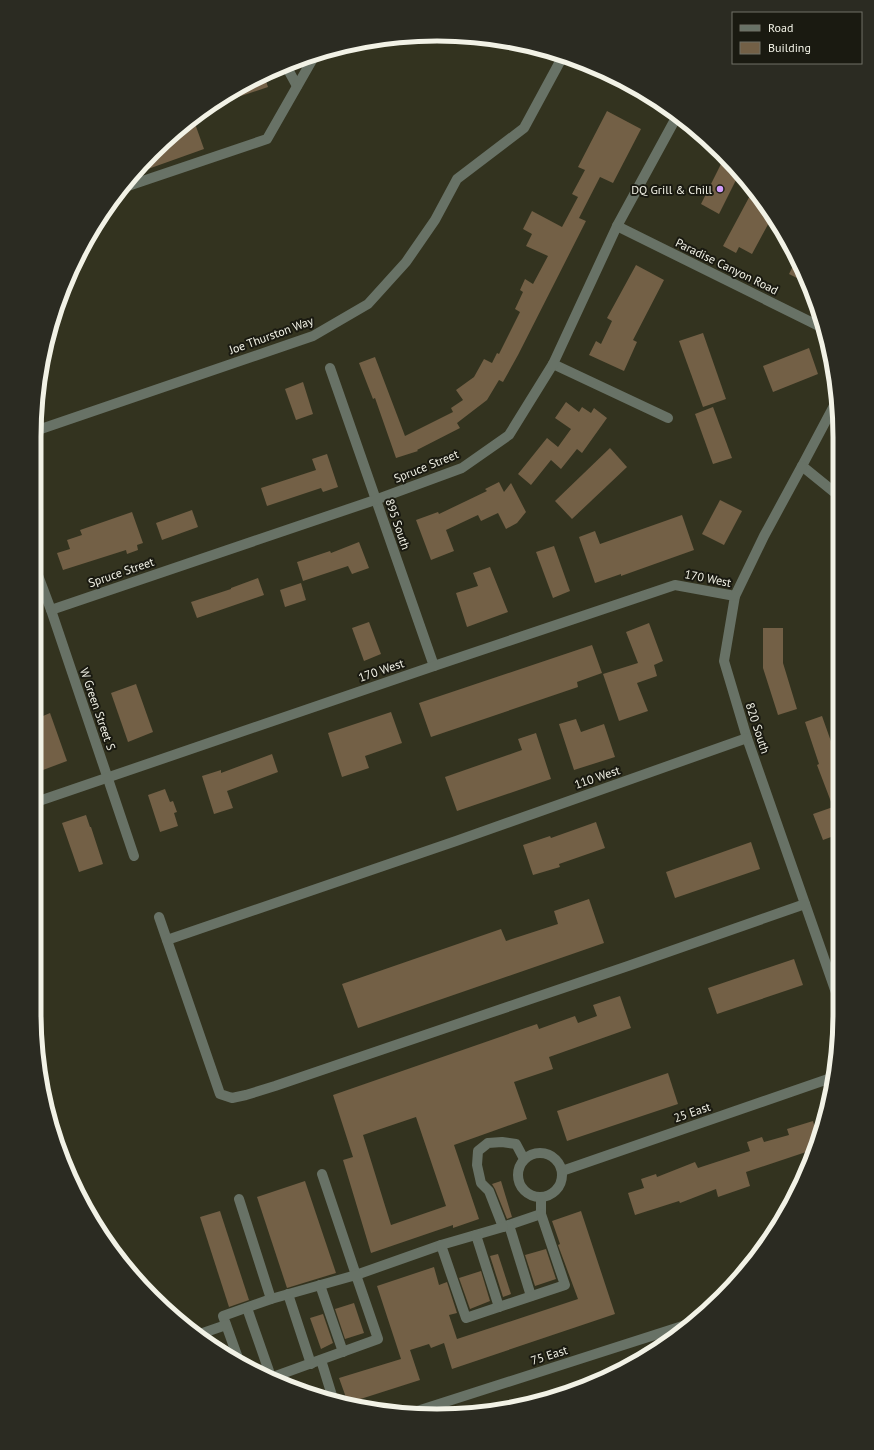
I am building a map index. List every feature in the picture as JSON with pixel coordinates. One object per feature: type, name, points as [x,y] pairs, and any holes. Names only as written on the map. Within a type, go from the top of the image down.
[{"type":"street","name":"Joe Thurston Way","points":[[41,429],[313,336],[368,304],[406,262],[435,220],[457,179],[524,128],[560,61]]},
{"type":"street","points":[[132,185],[267,139],[311,62]]},
{"type":"street","points":[[288,70],[297,86]]},
{"type":"street","name":"Spruce Street","points":[[51,610],[375,500],[462,468],[509,435],[553,364],[617,226],[675,121]]},
{"type":"street","name":"Paradise Canyon Road","points":[[617,226],[817,325]]},
{"type":"street","points":[[553,364],[668,418]]},
{"type":"street","name":"895 South","points":[[330,368],[434,666]]},
{"type":"street","name":"820 South","points":[[832,410],[764,536],[735,596],[724,661],[747,738],[833,984]]},
{"type":"street","points":[[802,466],[833,491]]},
{"type":"street","name":"W Green Street S","points":[[41,583],[134,856]]},
{"type":"street","name":"170 West","points":[[41,800],[675,585],[735,596]]},
{"type":"street","name":"110 West","points":[[166,940],[456,841],[747,738]]},
{"type":"street","points":[[159,917],[220,1094],[232,1098],[275,1086],[805,904]]},
{"type":"street","name":"25 East","points":[[562,1171],[827,1079]]},
{"type":"street","points":[[524,1159],[516,1144],[502,1142],[488,1143],[478,1151],[477,1165],[481,1183],[489,1191],[506,1226],[531,1296]]},
{"type":"street","points":[[536,1153],[549,1155],[555,1159],[562,1171],[560,1186],[555,1192],[541,1198],[526,1193],[518,1180],[520,1165],[524,1159],[536,1153]]},
{"type":"street","points":[[277,1375],[378,1340],[322,1174]]},
{"type":"street","points":[[441,1246],[466,1318],[565,1285],[540,1214],[541,1198]]},
{"type":"street","points":[[239,1199],[271,1299]]},
{"type":"street","points":[[237,1355],[223,1316],[271,1299],[356,1275],[540,1214]]},
{"type":"street","points":[[476,1235],[499,1307]]},
{"type":"street","points":[[320,1285],[343,1352]]},
{"type":"street","points":[[288,1294],[311,1364]]},
{"type":"street","points":[[247,1308],[270,1372]]},
{"type":"street","points":[[204,1333],[226,1325]]},
{"type":"street","name":"75 East","points":[[428,1409],[677,1328]]},
{"type":"street","points":[[321,1360],[332,1395]]},
{"type":"building","points":[[266,80],[268,87],[230,100]]},
{"type":"building","points":[[607,111],[641,129],[613,183],[600,177],[579,218],[586,221],[503,382],[499,380],[487,400],[457,423],[460,428],[417,450],[418,451],[396,458],[375,398],[373,399],[359,363],[375,357],[405,436],[453,412],[451,408],[463,400],[456,390],[474,377],[484,359],[492,363],[497,353],[499,354],[520,312],[515,309],[523,292],[520,290],[525,279],[533,284],[548,256],[526,246],[532,234],[523,229],[532,211],[562,227],[578,197],[572,194],[585,170],[578,167]]},
{"type":"building","points":[[195,124],[204,149],[144,170],[176,139]]},
{"type":"building","name":"DQ Grill & Chill","points":[[721,164],[727,167],[737,178],[719,214],[701,204]]},
{"type":"building","points":[[750,195],[769,222],[752,254],[739,247],[736,253],[723,246]]},
{"type":"building","points":[[636,265],[664,280],[633,340],[637,342],[624,371],[589,355],[596,341],[601,344],[612,321],[607,318]]},
{"type":"building","points":[[793,265],[800,280],[789,274]]},
{"type":"building","points":[[703,333],[726,399],[703,407],[679,341]]},
{"type":"building","points":[[809,348],[818,374],[773,392],[763,366]]},
{"type":"building","points":[[303,382],[313,414],[296,420],[285,389]]},
{"type":"building","points":[[566,402],[579,412],[582,407],[591,413],[594,408],[607,418],[582,453],[577,449],[561,469],[551,460],[531,485],[518,474],[547,438],[558,447],[571,429],[555,418]]},
{"type":"building","points":[[713,407],[732,458],[713,464],[695,414]]},
{"type":"building","points":[[610,448],[627,467],[572,519],[555,501]]},
{"type":"building","points":[[327,454],[338,487],[323,492],[321,488],[267,506],[261,488],[316,470],[312,459]]},
{"type":"building","points":[[499,482],[504,492],[511,483],[526,512],[517,523],[506,529],[498,513],[481,521],[478,515],[446,530],[454,551],[431,560],[416,520],[438,512],[439,514],[487,491],[485,489]]},
{"type":"building","points":[[720,500],[742,511],[724,545],[702,534]]},
{"type":"building","points":[[192,510],[198,527],[162,540],[156,523]]},
{"type":"building","points":[[132,512],[143,543],[137,545],[138,550],[127,554],[126,550],[63,570],[57,553],[70,549],[67,540],[82,535],[80,530]]},
{"type":"building","points":[[682,515],[694,550],[621,576],[621,574],[595,583],[579,537],[595,531],[600,544]]},
{"type":"building","points":[[359,542],[369,568],[352,574],[348,566],[303,581],[297,562],[330,551],[331,553]]},
{"type":"building","points":[[554,546],[570,591],[553,598],[536,552]]},
{"type":"building","points":[[490,567],[508,612],[467,627],[456,593],[478,586],[473,573]]},
{"type":"building","points":[[258,578],[264,595],[197,618],[191,602],[231,589]]},
{"type":"building","points":[[301,583],[306,600],[285,607],[280,590]]},
{"type":"building","points":[[369,622],[381,654],[364,661],[352,628]]},
{"type":"building","points":[[649,623],[663,661],[654,665],[657,676],[637,683],[648,711],[619,721],[603,674],[638,663],[626,632]]},
{"type":"building","points":[[763,628],[783,628],[783,663],[797,709],[778,715],[763,668]]},
{"type":"building","points":[[592,645],[602,673],[577,682],[578,687],[431,737],[419,703]]},
{"type":"building","points":[[136,684],[153,732],[128,742],[111,693]]},
{"type":"building","points":[[391,712],[402,743],[365,756],[369,768],[342,777],[328,733]]},
{"type":"building","points":[[50,713],[67,761],[43,770],[41,765],[41,717]]},
{"type":"building","points":[[822,716],[833,747],[833,807],[817,765],[819,764],[805,722]]},
{"type":"building","points":[[576,719],[581,732],[604,724],[615,757],[574,770],[559,724]]},
{"type":"building","points":[[536,733],[551,779],[457,811],[445,777],[522,750],[518,739]]},
{"type":"building","points":[[272,754],[278,772],[227,791],[233,808],[214,814],[202,776],[221,770],[221,773]]},
{"type":"building","points":[[165,789],[170,802],[173,801],[177,812],[174,813],[178,826],[160,832],[148,795]]},
{"type":"building","points":[[833,807],[833,836],[823,840],[813,814]]},
{"type":"building","points":[[86,815],[103,864],[79,872],[62,823]]},
{"type":"building","points":[[596,822],[605,848],[559,864],[560,867],[533,875],[523,845],[550,836],[551,838]]},
{"type":"building","points":[[751,842],[760,869],[675,898],[666,872]]},
{"type":"building","points":[[589,899],[604,943],[358,1028],[342,984],[501,929],[506,941],[558,924],[554,911]]},
{"type":"building","points":[[794,959],[803,985],[717,1014],[708,988]]},
{"type":"building","points":[[620,996],[631,1028],[549,1057],[553,1069],[514,1082],[527,1119],[454,1145],[479,1219],[453,1228],[453,1225],[371,1253],[343,1160],[353,1157],[333,1095],[537,1024],[539,1029],[575,1016],[578,1023],[597,1016],[593,1005]],"holes":[[[416,1117],[446,1206],[391,1225],[363,1135]]]},
{"type":"building","points":[[668,1073],[678,1104],[567,1141],[557,1111]]},
{"type":"building","points":[[813,1121],[815,1130],[808,1151],[746,1172],[750,1186],[718,1197],[716,1189],[680,1203],[679,1201],[635,1215],[628,1193],[644,1188],[641,1179],[656,1174],[657,1177],[695,1162],[698,1168],[750,1151],[747,1142],[762,1137],[764,1142],[789,1135],[787,1129]]},
{"type":"building","points":[[305,1181],[336,1273],[287,1288],[257,1197]]},
{"type":"building","points":[[501,1181],[512,1217],[507,1219],[492,1184]]},
{"type":"building","points":[[220,1211],[249,1300],[229,1307],[200,1217]]},
{"type":"building","points":[[581,1211],[615,1314],[452,1369],[444,1343],[431,1348],[429,1344],[410,1350],[420,1380],[356,1400],[346,1398],[339,1378],[401,1359],[377,1286],[434,1267],[439,1285],[447,1282],[457,1313],[449,1315],[457,1339],[578,1299],[558,1245],[560,1244],[552,1221]]},
{"type":"building","points":[[546,1249],[556,1279],[535,1286],[525,1255]]},
{"type":"building","points":[[498,1254],[511,1294],[503,1297],[490,1256]]},
{"type":"building","points":[[481,1271],[490,1301],[470,1309],[459,1278]]},
{"type":"building","points":[[354,1303],[364,1333],[345,1339],[335,1309]]},
{"type":"building","points":[[323,1314],[333,1343],[321,1349],[310,1318]]},
{"type":"place","name":"DQ Grill & Chill","points":[[720,189]]}]
